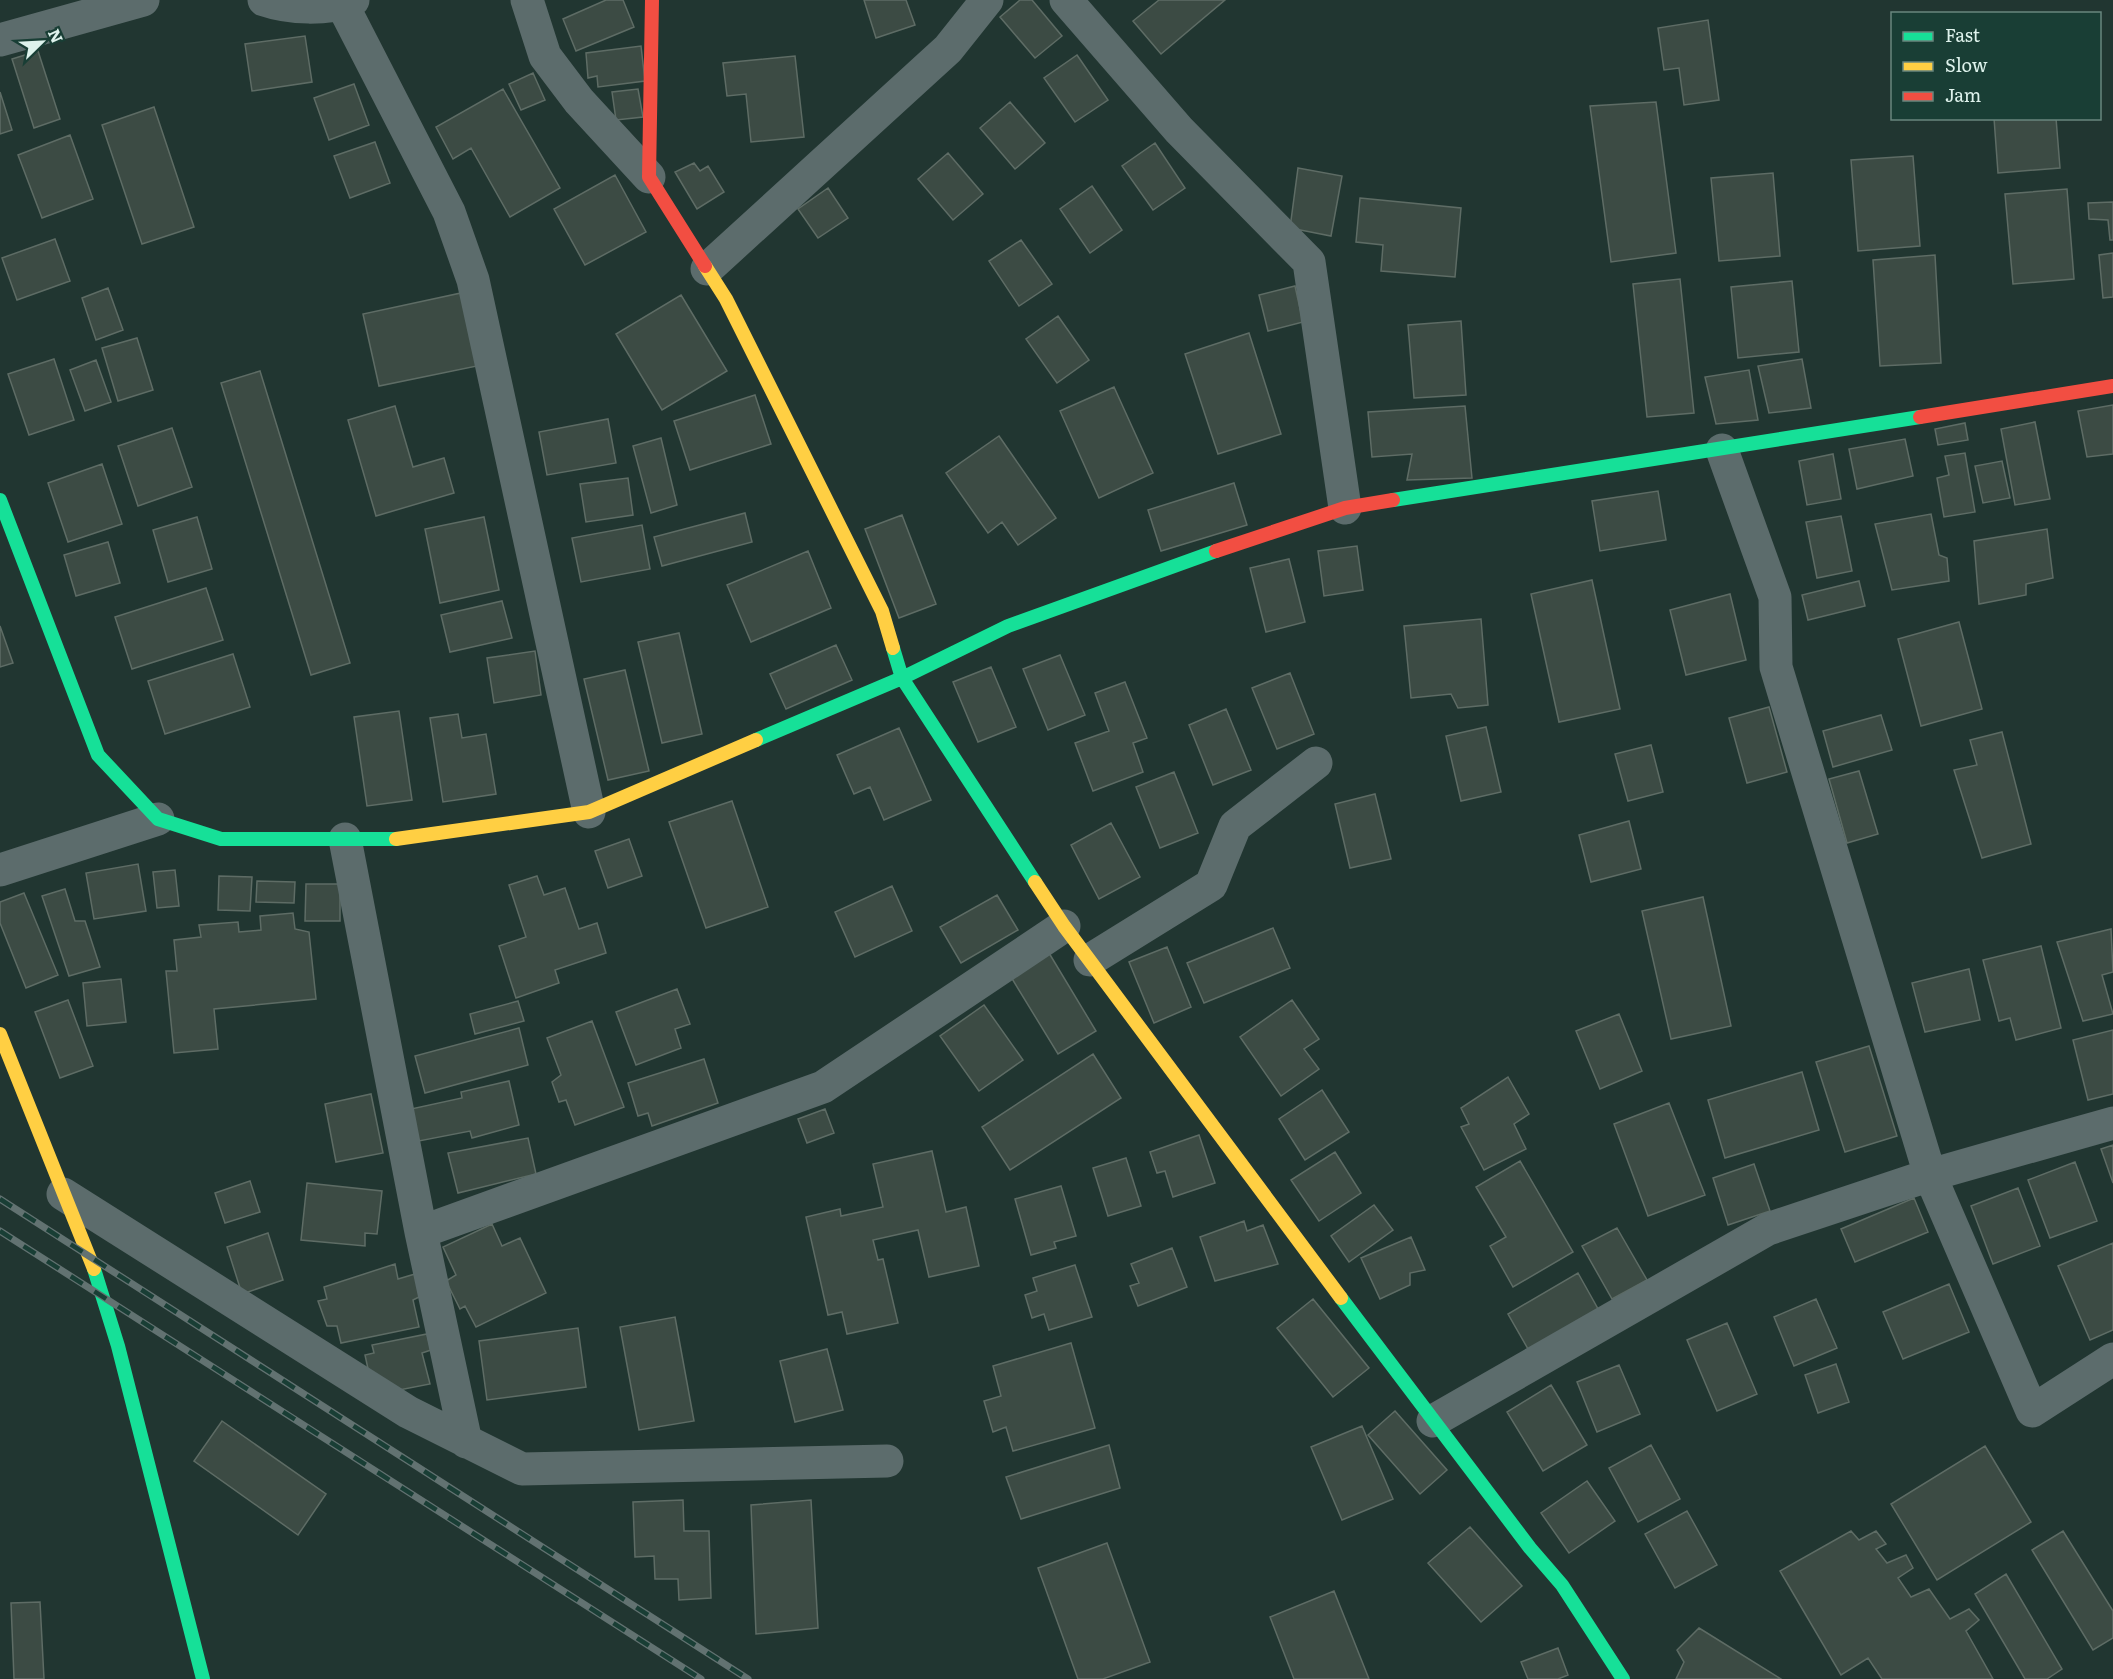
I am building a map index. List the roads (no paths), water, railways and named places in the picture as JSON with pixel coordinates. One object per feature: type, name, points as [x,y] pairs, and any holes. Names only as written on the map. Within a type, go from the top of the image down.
[{"type":"street","points":[[0,40],[143,0]]},
{"type":"street","points":[[264,0],[283,7],[347,2],[449,212],[473,280],[589,812]]},
{"type":"street","points":[[527,0],[545,56],[579,102],[649,177],[726,299],[882,611],[902,678],[1064,926],[1433,1421],[1530,1548],[1562,1585],[1623,1679]]},
{"type":"street","points":[[649,177],[652,0]]},
{"type":"street","points":[[707,269],[948,49],[987,0]]},
{"type":"street","points":[[1066,0],[1179,130],[1309,262],[1345,508]]},
{"type":"street","points":[[0,500],[98,755],[158,819],[221,839],[407,839],[589,812],[902,678],[1008,626],[1166,568],[1345,508],[1722,450],[2113,386]]},
{"type":"street","points":[[1722,450],[1775,597],[1776,666],[1930,1175],[2032,1411],[2113,1359]]},
{"type":"street","points":[[1090,960],[1211,885],[1235,826],[1316,763]]},
{"type":"street","points":[[0,870],[158,819]]},
{"type":"street","points":[[345,839],[421,1232],[466,1442]]},
{"type":"street","points":[[421,1232],[823,1087],[1064,926]]},
{"type":"street","points":[[0,1034],[90,1256],[118,1346],[203,1679]]},
{"type":"street","points":[[1433,1421],[1768,1229],[1930,1175],[2113,1123]]},
{"type":"street","points":[[63,1194],[408,1412],[522,1469],[887,1461]]},
{"type":"railway","points":[[0,1199],[748,1679]]},
{"type":"railway","points":[[0,1231],[701,1679]]}]
